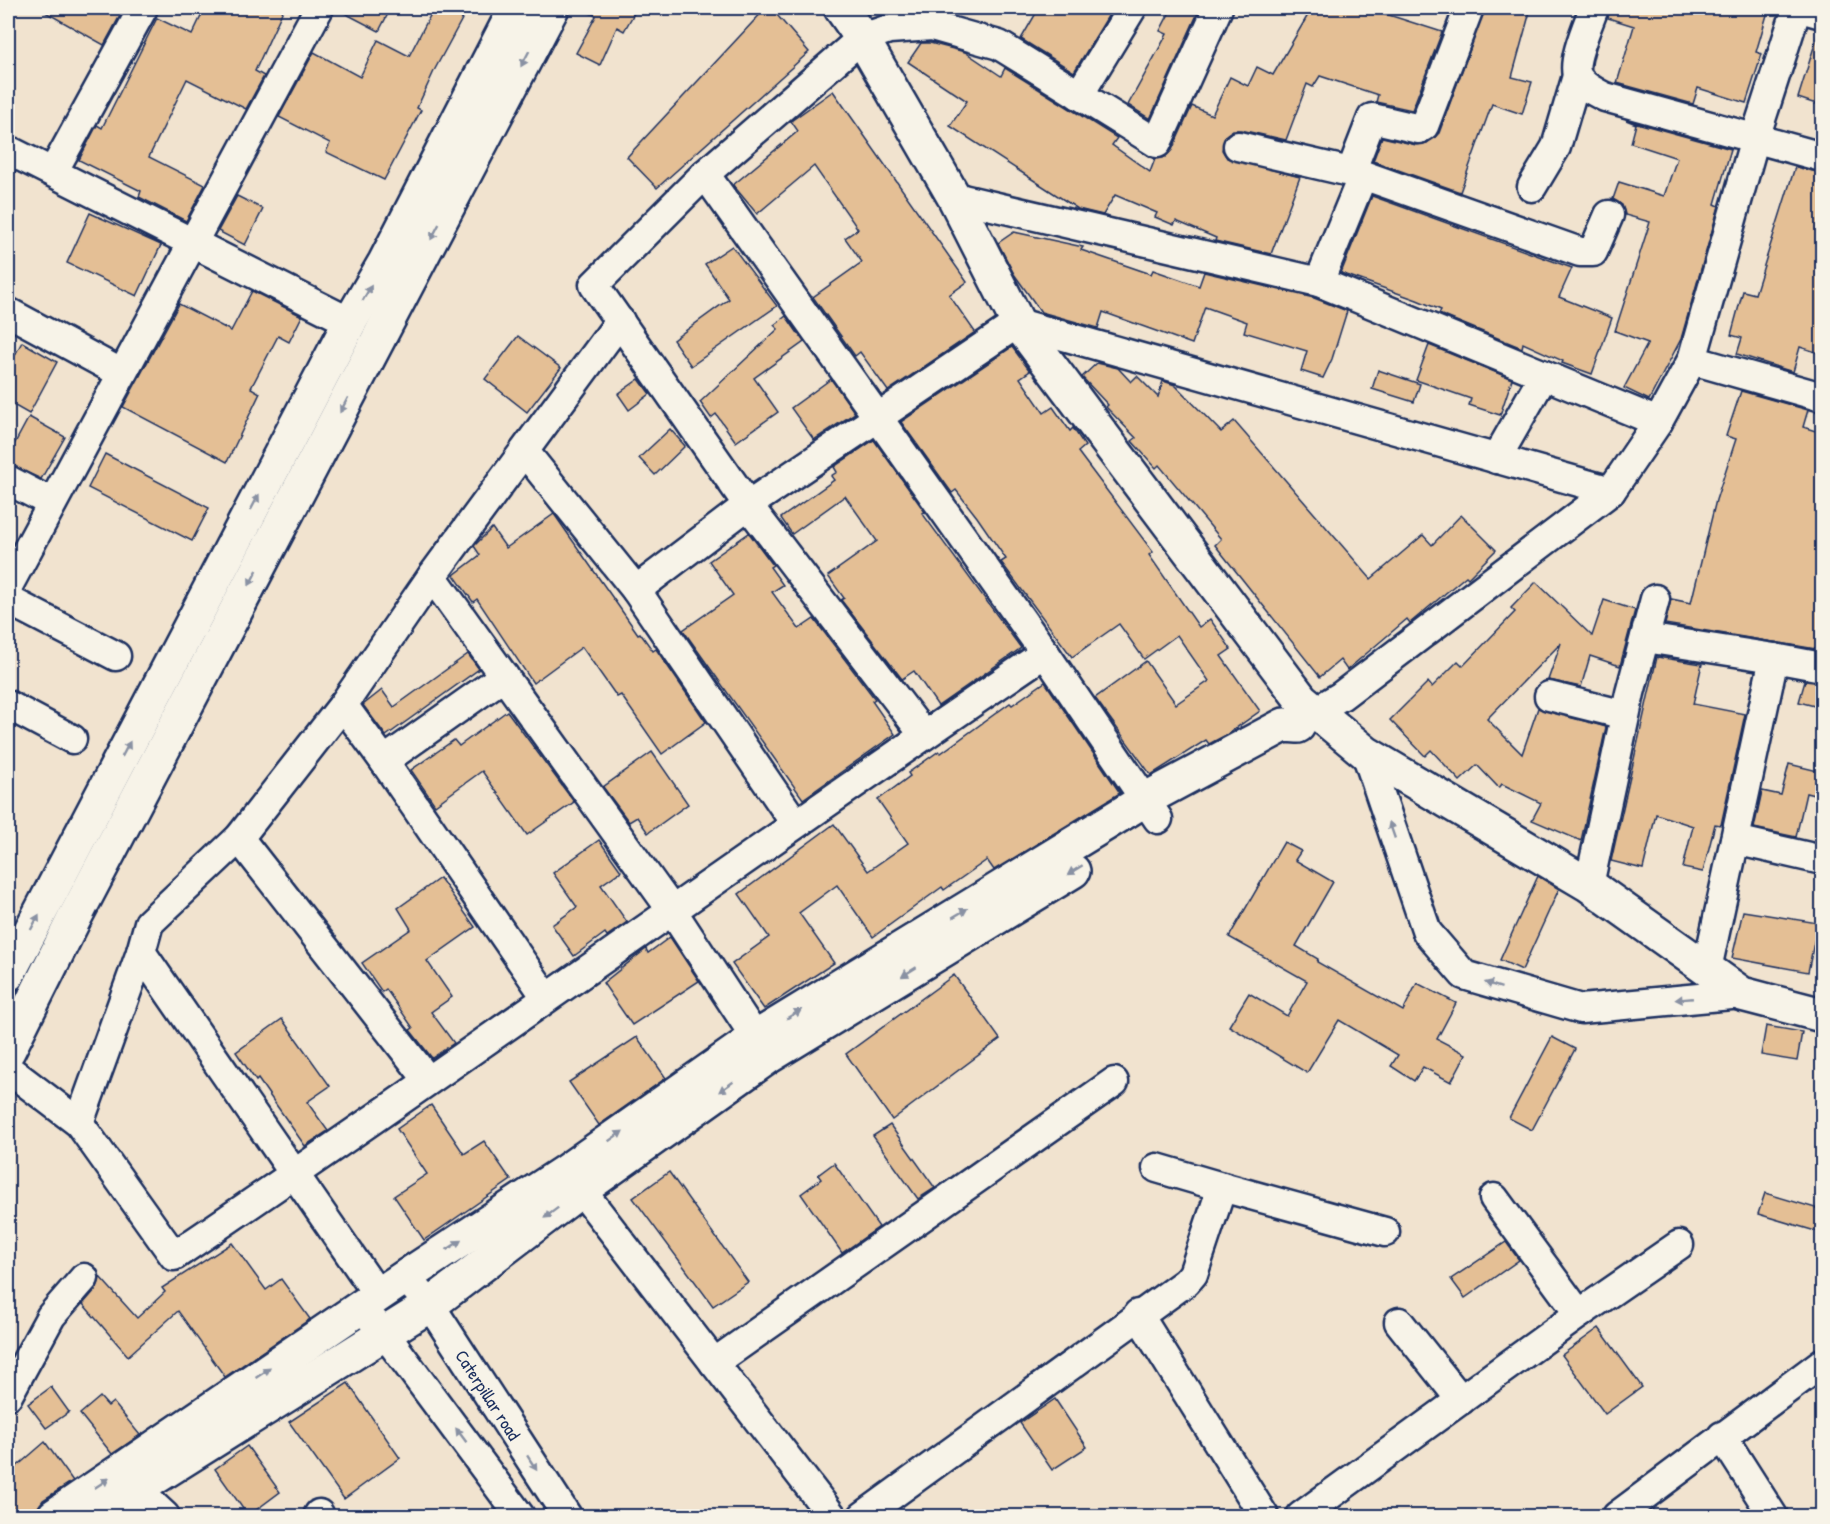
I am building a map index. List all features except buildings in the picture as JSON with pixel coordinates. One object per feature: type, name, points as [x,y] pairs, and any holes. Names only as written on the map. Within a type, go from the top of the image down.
[{"type":"street","points":[[53,172],[143,8]]},
{"type":"street","points":[[8,586],[319,8]]},
{"type":"street","points":[[8,974],[516,8]]},
{"type":"street","points":[[8,1052],[79,909],[552,8]]},
{"type":"street","points":[[841,8],[882,25],[932,26],[999,45],[1156,143],[1218,8]]},
{"type":"street","points":[[1079,94],[1132,8]]},
{"type":"street","points":[[1319,282],[1357,173],[1372,118],[1419,129],[1424,126],[1469,8]]},
{"type":"street","points":[[1532,187],[1556,147],[1577,76],[1575,65],[1594,8]]},
{"type":"street","points":[[54,1516],[405,1277],[574,1180],[762,1048],[1152,809],[1284,725],[1306,719],[1341,696],[1611,491],[1658,422],[1692,360],[1755,138],[1799,8],[1822,14]]},
{"type":"street","points":[[882,25],[705,174],[594,285],[748,505],[924,735]]},
{"type":"street","points":[[882,25],[954,197],[1018,322],[1294,690],[1306,719],[1589,885],[1743,994],[1822,1015]]},
{"type":"street","points":[[1577,76],[1590,89],[1605,97],[1822,158]]},
{"type":"street","points":[[1238,146],[1357,173],[1580,252],[1593,252],[1609,215]]},
{"type":"street","points":[[8,150],[193,241],[350,322]]},
{"type":"street","points":[[705,174],[1045,653],[1152,809]]},
{"type":"street","points":[[954,197],[1319,282],[1658,422]]},
{"type":"street","points":[[8,312],[121,373]]},
{"type":"street","points":[[79,1123],[141,952],[149,923],[239,838],[343,705],[432,576],[620,321]]},
{"type":"street","points":[[636,590],[748,505],[1018,322]]},
{"type":"street","points":[[1018,322],[1611,491]]},
{"type":"street","points":[[1692,360],[1822,397]]},
{"type":"street","points":[[1496,459],[1544,375]]},
{"type":"street","points":[[525,452],[636,590],[795,823]]},
{"type":"street","points":[[8,480],[52,503]]},
{"type":"street","points":[[432,576],[670,909],[762,1048]]},
{"type":"street","points":[[1589,885],[1625,716],[1655,599]]},
{"type":"street","points":[[8,600],[116,656]]},
{"type":"street","points":[[1645,638],[1822,667]]},
{"type":"street","points":[[8,1069],[79,1123],[174,1256],[296,1173],[670,909],[1045,653]]},
{"type":"street","points":[[1707,969],[1774,658]]},
{"type":"street","points":[[384,761],[504,676]]},
{"type":"street","points":[[1549,696],[1625,716]]},
{"type":"street","points":[[8,705],[72,739]]},
{"type":"street","points":[[343,705],[384,761],[546,998]]},
{"type":"street","points":[[1366,753],[1427,932],[1464,975],[1581,1009],[1743,994]]},
{"type":"street","points":[[239,838],[428,1080]]},
{"type":"street","points":[[1735,840],[1822,860]]},
{"type":"street","points":[[141,952],[296,1173],[369,1301],[385,1334],[520,1516]]},
{"type":"street","points":[[714,1363],[1114,1082]]},
{"type":"street","points":[[1157,1168],[1385,1232]]},
{"type":"street","points":[[93,1516],[430,1305],[574,1180]]},
{"type":"street","points":[[574,1180],[832,1516]]},
{"type":"street","points":[[863,1516],[1193,1274],[1222,1187]]},
{"type":"street","points":[[1494,1198],[1579,1314]]},
{"type":"street","points":[[1301,1516],[1579,1314],[1679,1245]]},
{"type":"street","name":"Caterpillar road","points":[[405,1277],[430,1305],[567,1516]]},
{"type":"street","points":[[8,1395],[51,1316],[84,1278]]},
{"type":"street","points":[[1138,1314],[1264,1516]]},
{"type":"street","points":[[1399,1323],[1461,1400]]},
{"type":"street","points":[[1630,1513],[1722,1436],[1822,1366]]},
{"type":"street","points":[[1722,1436],[1773,1516]]},
{"type":"street","points":[[136,1489],[165,1516]]}]
